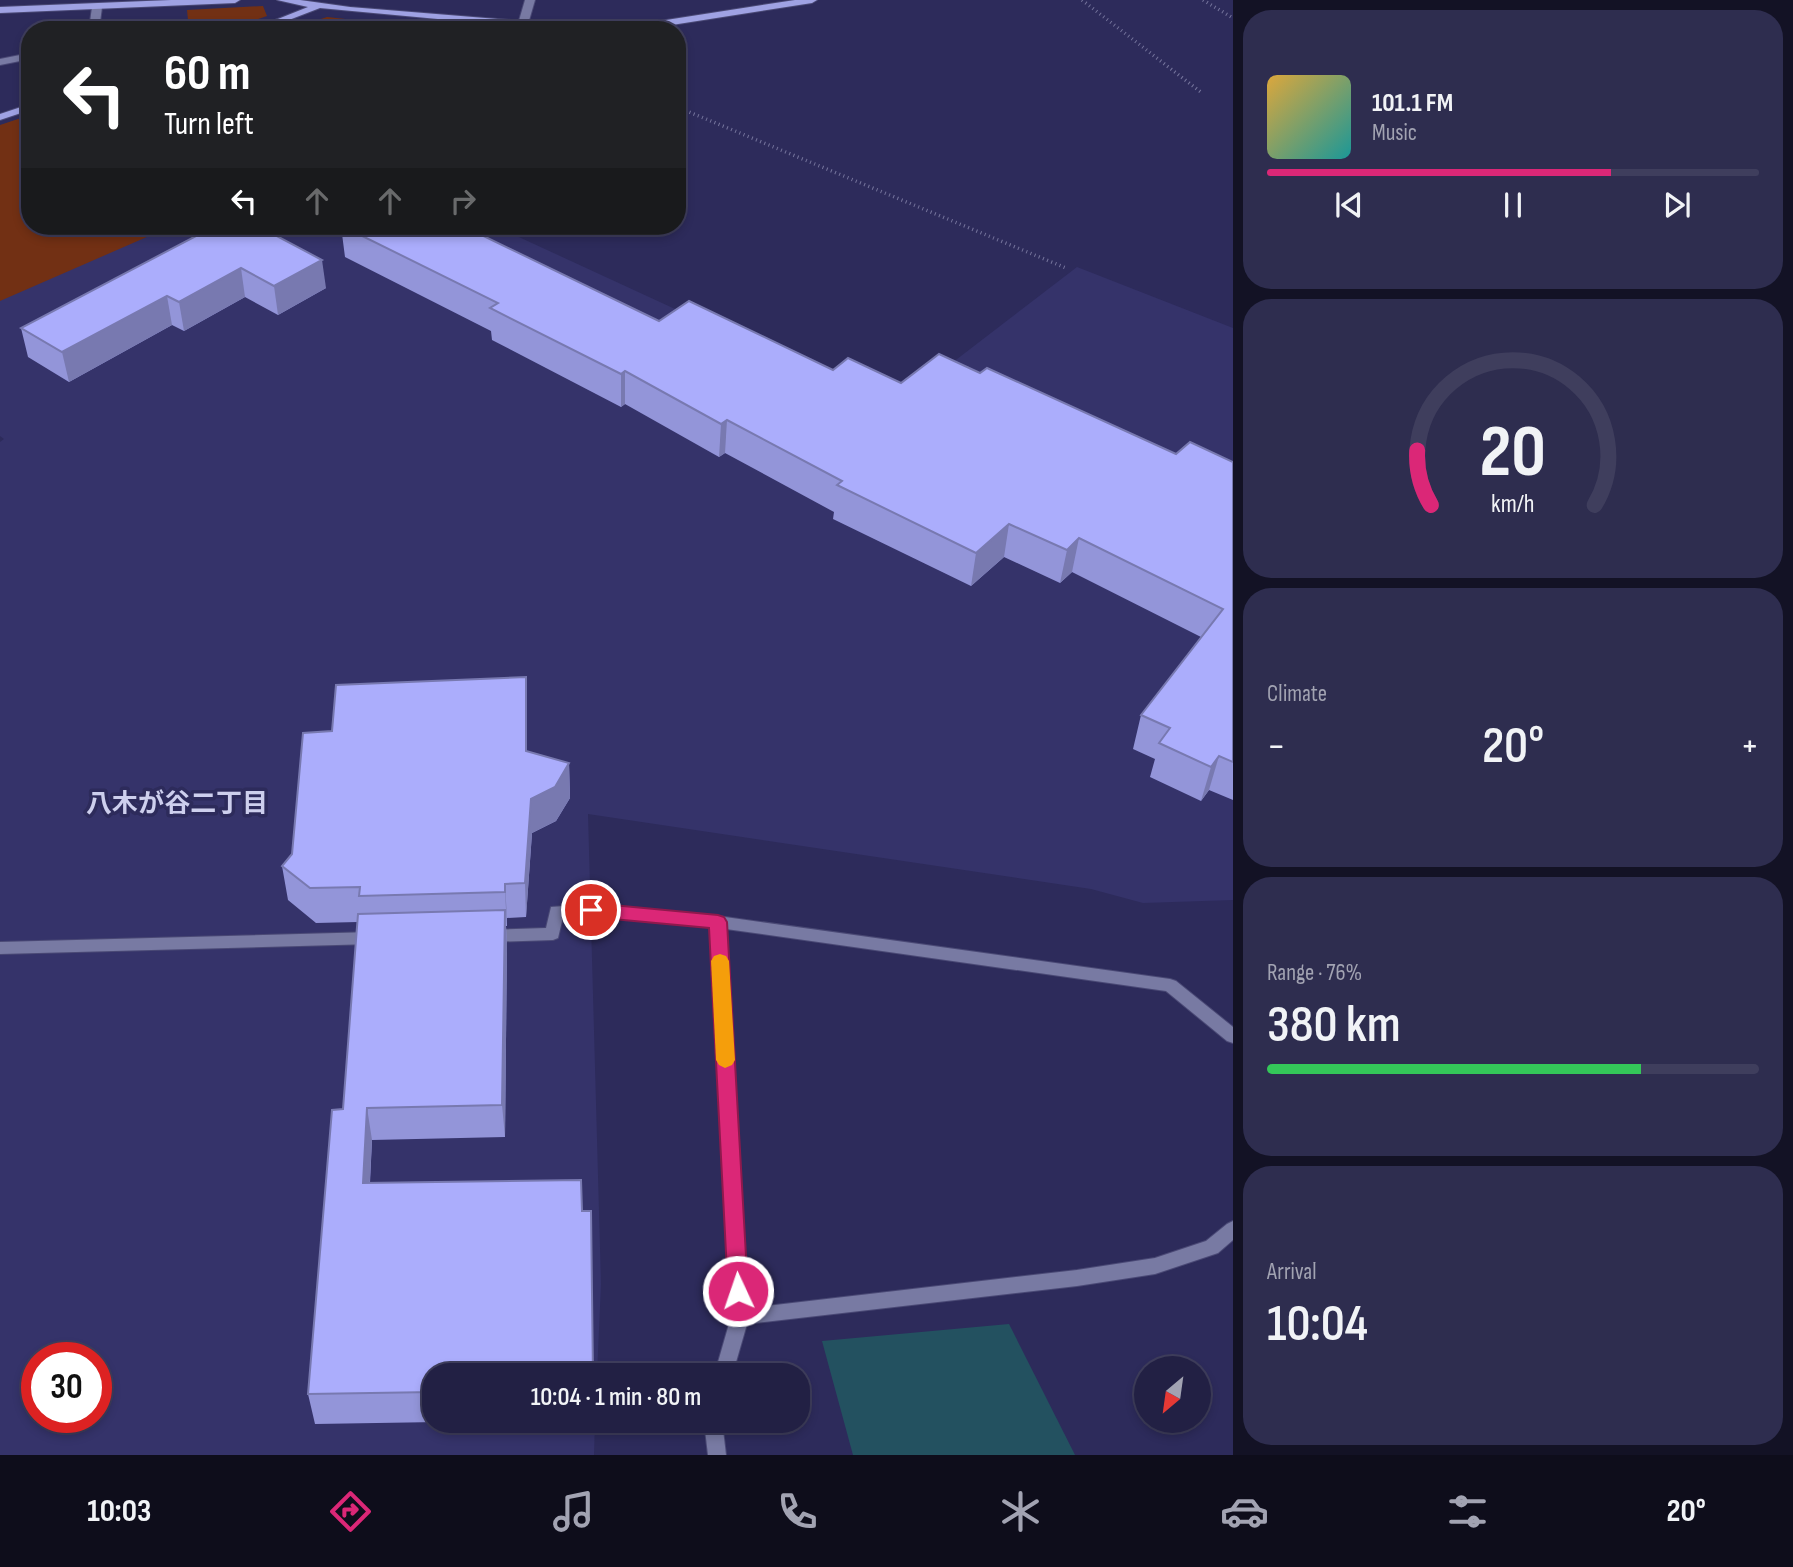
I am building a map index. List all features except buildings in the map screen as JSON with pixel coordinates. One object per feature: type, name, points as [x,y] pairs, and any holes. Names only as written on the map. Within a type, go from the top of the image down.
[{"type":"street","points":[[0,10],[22,4],[97,7],[235,0]]},
{"type":"street","points":[[282,0],[494,21]]},
{"type":"street","points":[[524,21],[530,0]]},
{"type":"street","points":[[682,21],[812,0]]},
{"type":"street","points":[[276,21],[320,3]]},
{"type":"street","points":[[95,21],[97,7]]},
{"type":"street","points":[[0,62],[21,58]]},
{"type":"street","points":[[0,117],[21,110]]},
{"type":"street","points":[[470,936],[553,934],[556,911],[591,910],[718,922],[1170,985],[1233,1035]]},
{"type":"street","points":[[718,922],[740,1317],[727,1363]]},
{"type":"street","points":[[0,948],[387,938]]},
{"type":"street","points":[[740,1317],[1077,1278],[1155,1266],[1213,1247],[1233,1229]]},
{"type":"street","points":[[714,1433],[717,1455]]},
{"type":"path","points":[[1082,0],[1202,93]]},
{"type":"path","points":[[1203,0],[1233,18]]},
{"type":"path","points":[[686,111],[1066,268]]},
{"type":"shaded area","points":[[263,6],[267,16],[252,21],[188,21],[187,10]]},
{"type":"shaded area","points":[[327,17],[364,21],[315,21]]},
{"type":"shaded area","points":[[21,118],[21,235],[151,235],[0,301],[0,125]]},
{"type":"shaded area","points":[[130,235],[515,235],[892,409],[1077,267],[1233,328],[1233,900],[1143,903],[1091,889],[588,814],[601,1284],[598,1363],[422,1363],[422,1433],[595,1433],[594,1455],[0,1455],[0,442],[4,439],[0,436],[0,294]]},
{"type":"water","points":[[1009,1324],[1075,1455],[853,1455],[822,1341]]},
{"type":"slow traffic","points":[[720,961],[725,1060]]},
{"type":"district","name":"八木が谷二丁目","points":[[177,804]]},
{"type":"route","points":[[591,910],[718,922],[738,1291]]}]
